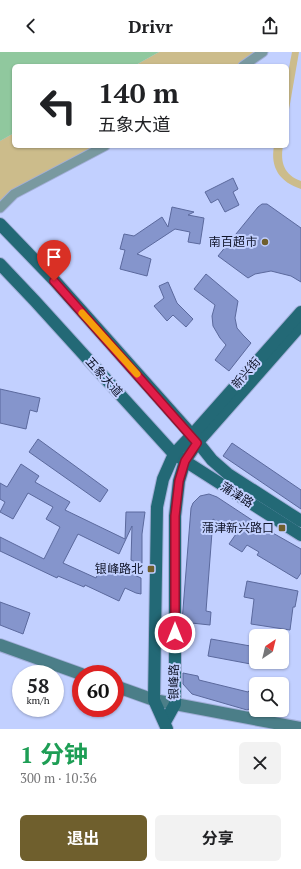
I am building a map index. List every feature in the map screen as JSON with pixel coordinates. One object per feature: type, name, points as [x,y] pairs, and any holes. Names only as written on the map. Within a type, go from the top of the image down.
[{"type":"main road","points":[[0,224],[54,281],[195,439]]},
{"type":"main road","name":"五象大道","points":[[0,264],[174,454]]},
{"type":"main road","name":"新兴街","points":[[195,439],[301,312]]},
{"type":"main road","name":"新兴街","points":[[195,439],[301,325]]},
{"type":"main road","name":"银峰路","points":[[166,726],[154,700],[157,507],[163,479],[174,454],[195,439]]},
{"type":"main road","name":"银峰路","points":[[166,726],[175,704],[175,516],[179,481],[185,461],[195,439]]},
{"type":"main road","name":"蒲津路","points":[[195,439],[212,460],[228,474],[301,521]]},
{"type":"main road","name":"蒲津路","points":[[174,454],[301,535]]},
{"type":"street","points":[[247,64],[263,52]]},
{"type":"street","points":[[0,208],[14,194],[101,148]]},
{"type":"street","points":[[0,645],[72,671]]},
{"type":"street","points":[[124,689],[154,700],[301,728]]},
{"type":"shaded area","points":[[0,52],[159,52],[138,64],[12,64],[12,134],[0,141]]},
{"type":"shaded area","points":[[159,52],[263,52],[246,64],[138,64]]},
{"type":"shaded area","points":[[292,52],[299,52],[289,110],[289,68]]},
{"type":"shaded area","points":[[12,134],[12,148],[101,148],[14,194],[0,208],[0,141]]},
{"type":"shaded area","points":[[274,148],[283,148],[282,157],[284,167],[287,172],[301,181],[301,189],[287,182],[278,173],[275,167]]},
{"type":"building","points":[[233,178],[238,189],[233,192],[239,205],[225,212],[218,199],[211,203],[205,192]]},
{"type":"building","name":"南百超市","points":[[262,204],[267,204],[301,228],[301,282],[291,276],[271,271],[255,274],[248,278],[218,256]]},
{"type":"building","points":[[172,207],[194,212],[188,215],[204,218],[200,244],[188,242],[190,232],[175,229],[137,254],[151,259],[147,276],[120,269],[125,250],[120,249],[124,234],[134,236],[162,217],[168,227]]},
{"type":"building","points":[[206,274],[238,301],[235,318],[237,328],[251,343],[229,371],[215,360],[226,345],[213,326],[212,316],[215,305],[194,289]]},
{"type":"building","points":[[168,282],[177,303],[193,319],[186,327],[173,315],[167,321],[154,306],[164,298],[159,286]]},
{"type":"building","points":[[0,389],[40,398],[37,412],[30,410],[26,429],[0,423]]},
{"type":"building","points":[[38,439],[108,490],[100,502],[29,452]]},
{"type":"building","points":[[232,443],[301,490],[301,509],[223,456]]},
{"type":"building","points":[[21,464],[39,476],[35,482],[70,502],[65,510],[125,539],[126,512],[145,512],[142,534],[142,565],[131,560],[132,526],[119,554],[78,534],[63,563],[96,578],[103,561],[141,578],[141,594],[125,588],[119,601],[85,585],[84,587],[58,576],[57,578],[0,551],[0,537],[44,559],[60,527],[46,519],[53,507],[28,493],[13,519],[0,512],[5,502],[0,499],[0,483],[7,487]]},
{"type":"building","points":[[209,494],[217,497],[264,528],[301,549],[301,573],[297,579],[257,555],[259,552],[247,545],[242,552],[229,544],[236,534],[213,519],[206,611],[211,612],[210,625],[182,622],[191,508],[193,503],[200,496]]},
{"type":"building","points":[[247,581],[298,591],[295,607],[293,607],[290,630],[251,624],[254,599],[244,597]]},
{"type":"building","points":[[0,602],[30,613],[23,634],[0,625]]},
{"type":"building","points":[[211,639],[249,646],[249,664],[208,656]]},
{"type":"building","points":[[183,673],[198,676],[199,680],[248,692],[249,691],[249,709],[247,710],[192,694],[183,684]]},
{"type":"slow traffic","points":[[82,313],[137,374]]},
{"type":"place","name":"南百超市","points":[[265,242]]},
{"type":"place","name":"蒲津新兴路口","points":[[282,528]]},
{"type":"place","name":"银峰路北","points":[[151,569]]},
{"type":"route","points":[[54,281],[192,435],[197,443],[185,461],[179,481],[175,516],[175,633]]}]
